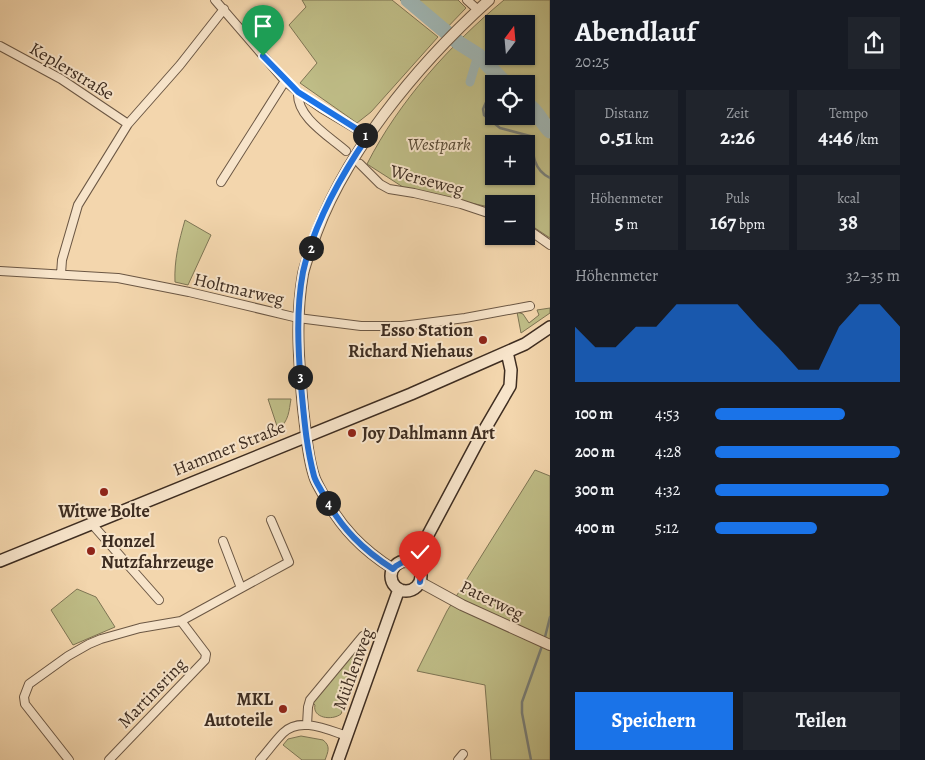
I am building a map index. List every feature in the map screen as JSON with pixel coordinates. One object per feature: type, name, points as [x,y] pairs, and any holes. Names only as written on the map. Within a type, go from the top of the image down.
[{"type":"main road","name":"Hammer Straße","points":[[0,560],[411,394],[525,344],[550,327]]},
{"type":"main road","points":[[413,563],[478,441],[510,386],[511,370],[507,352]]},
{"type":"main road","points":[[403,562],[413,563],[419,568],[421,573],[420,582],[414,590],[404,591],[399,589],[392,583],[393,569],[403,562]]},
{"type":"main road","name":"Mühlenweg","points":[[338,760],[399,589]]},
{"type":"street","points":[[215,0],[285,81],[298,92],[368,136]]},
{"type":"street","points":[[466,0],[478,10]]},
{"type":"street","points":[[393,569],[359,544],[348,533],[331,509],[314,477],[306,435],[300,370],[298,318],[303,272],[318,223],[353,159],[368,136],[438,50],[489,0]]},
{"type":"street","points":[[60,274],[62,260],[78,205],[128,124],[180,65],[224,9]]},
{"type":"street","name":"Keplerstraße","points":[[0,46],[61,79],[128,124]]},
{"type":"street","points":[[221,182],[285,81]]},
{"type":"street","points":[[298,92],[298,104],[304,112],[346,151]]},
{"type":"street","name":"Werseweg","points":[[360,164],[380,184],[390,189],[461,204],[485,212]]},
{"type":"street","points":[[535,234],[550,245]]},
{"type":"street","name":"Holtmarweg","points":[[0,271],[118,278],[189,292],[298,318],[361,326],[402,326],[465,318],[530,306]]},
{"type":"street","points":[[69,760],[25,704],[24,697],[29,684],[68,656],[101,638],[140,628],[181,621],[289,562],[271,520]]},
{"type":"street","points":[[91,523],[158,600]]},
{"type":"street","points":[[223,541],[241,588]]},
{"type":"street","name":"Paterweg","points":[[420,582],[462,605],[550,645]]},
{"type":"street","name":"Martinsring","points":[[109,760],[205,660],[206,654],[181,621]]},
{"type":"street","points":[[307,724],[310,700],[363,636]]},
{"type":"street","points":[[260,760],[284,732],[297,725],[307,724],[347,736]]},
{"type":"green space","points":[[302,0],[392,0],[438,37],[371,112],[357,123],[300,83],[317,63],[289,25],[306,7]]},
{"type":"green space","points":[[400,0],[458,0],[466,8],[441,34]]},
{"type":"green space","name":"Westpark","points":[[504,0],[550,0],[550,238],[535,228],[535,195],[485,195],[485,206],[406,189],[367,164],[394,118],[410,96],[464,36],[485,16],[485,65],[535,65],[535,15],[486,15]]},
{"type":"green space","points":[[185,220],[211,235],[188,285],[175,282],[176,258]]},
{"type":"green space","points":[[550,308],[550,313],[521,333],[517,312],[523,314],[529,323],[539,315],[537,310]]},
{"type":"green space","points":[[268,399],[291,399],[286,419],[278,429]]},
{"type":"green space","points":[[535,470],[550,476],[550,760],[491,760],[485,685],[417,671],[447,611]]},
{"type":"green space","points":[[77,589],[96,597],[115,627],[73,645],[51,610]]},
{"type":"green space","points":[[364,652],[341,714],[328,718],[317,713],[313,703],[352,654]]},
{"type":"green space","points":[[301,736],[326,742],[328,749],[325,760],[302,760],[283,745],[288,739]]},
{"type":"waterway","points":[[408,0],[459,43],[478,55],[497,75]]},
{"type":"waterway","points":[[470,82],[478,55]]},
{"type":"waterway","points":[[496,72],[492,89],[483,109],[484,115],[500,128],[530,136],[533,139],[535,162],[540,171],[550,178]]},
{"type":"waterway","points":[[535,111],[550,131]]},
{"type":"waterway","points":[[544,641],[550,617]]},
{"type":"waterway","points":[[531,760],[522,713],[522,702],[542,646]]},
{"type":"place","name":"Esso Station Richard Niehaus","points":[[483,340]]},
{"type":"place","name":"Joy Dahlmann Art","points":[[352,433]]},
{"type":"place","name":"Witwe Bolte","points":[[104,492]]},
{"type":"place","name":"Honzel Nutzfahrzeuge","points":[[91,551]]},
{"type":"place","name":"MKL Autoteile","points":[[283,709]]},
{"type":"route","points":[[263,56],[285,81],[298,92],[368,136],[353,159],[318,223],[303,272],[298,318],[300,370],[306,435],[314,477],[331,509],[348,533],[372,555],[393,569],[399,563],[408,561],[416,565],[422,577],[420,582]]}]
